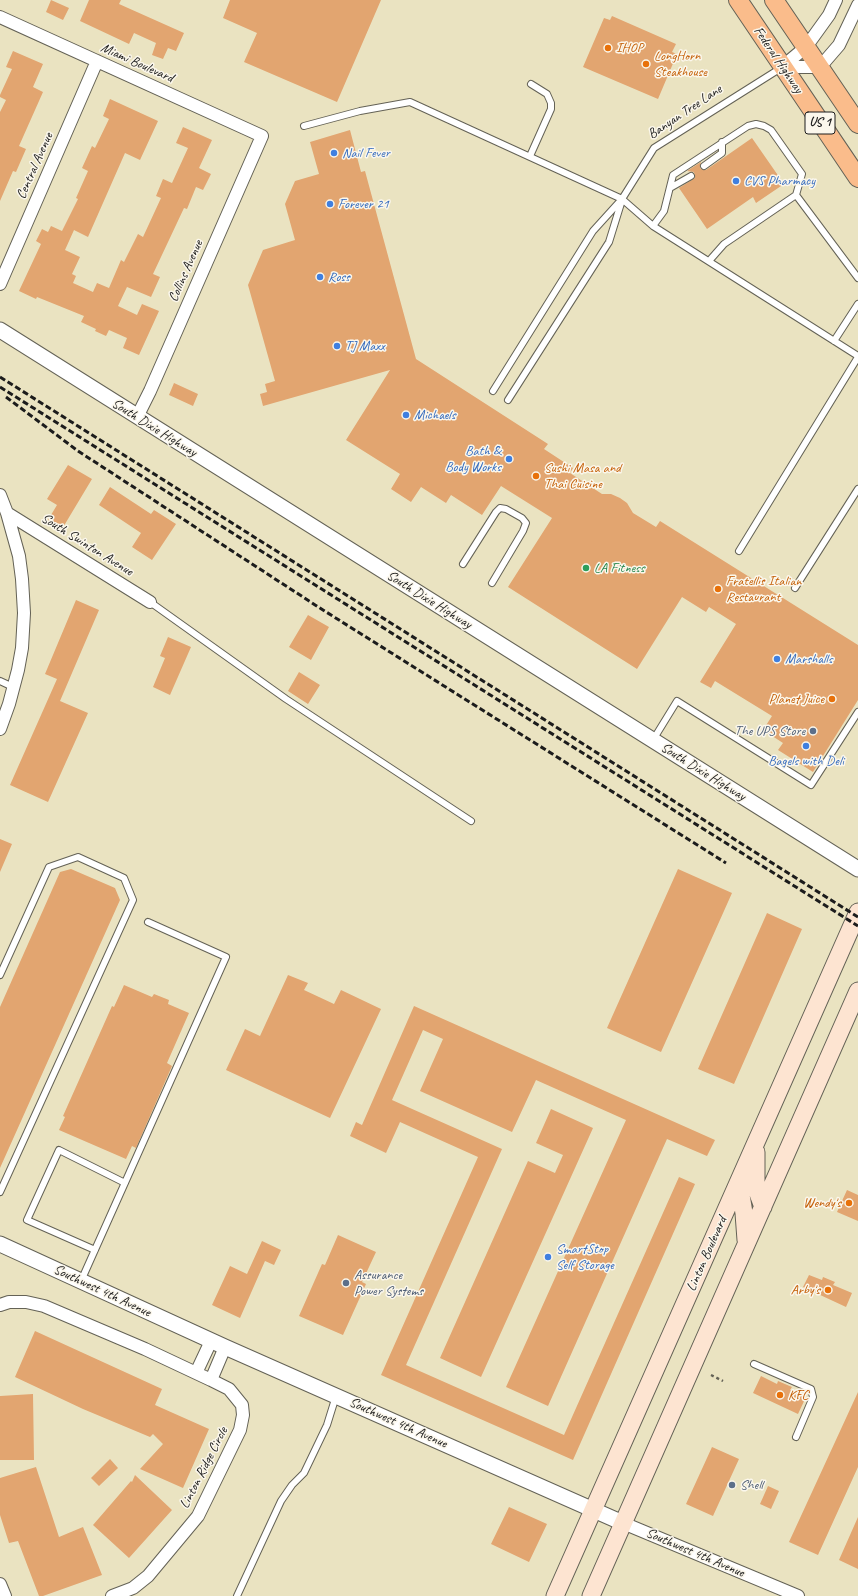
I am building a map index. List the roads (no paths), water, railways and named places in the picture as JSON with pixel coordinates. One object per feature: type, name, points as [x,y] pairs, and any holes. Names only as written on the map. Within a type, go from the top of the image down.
[{"type":"main road","name":"Federal Highway","points":[[738,0],[858,178]]},
{"type":"main road","name":"US 1","points":[[774,0],[858,124]]},
{"type":"main road","name":"Linton Boulevard","points":[[555,1596],[858,912]]},
{"type":"main road","points":[[591,1596],[858,991]]},
{"type":"main road","points":[[756,1144],[756,1188],[763,1206]]},
{"type":"main road","points":[[739,1183],[744,1213],[746,1244]]},
{"type":"street","name":"Banyan Tree Lane","points":[[782,67],[806,47],[830,15],[836,0]]},
{"type":"street","points":[[782,67],[820,67],[838,45],[858,5]]},
{"type":"street","name":"Miami Boulevard","points":[[0,17],[262,136]]},
{"type":"street","name":"Central Avenue","points":[[0,284],[97,61]]},
{"type":"street","name":"Collins Avenue","points":[[136,417],[150,391],[262,136]]},
{"type":"street","name":"South Dixie Highway","points":[[0,330],[136,417],[858,869]]},
{"type":"street","points":[[0,495],[7,513],[19,556],[23,604],[22,648],[14,687],[0,729]]},
{"type":"street","name":"South Swinton Avenue","points":[[7,513],[150,602]]},
{"type":"street","name":"Southwest 4th Avenue","points":[[0,1244],[225,1348],[623,1523],[798,1596]]},
{"type":"street","name":"Linton Ridge Circle","points":[[0,1305],[8,1302],[26,1302],[44,1306],[145,1349],[211,1380],[229,1389],[242,1405],[243,1414],[240,1430],[198,1516],[148,1576],[133,1588],[112,1596]]},
{"type":"street","points":[[196,1373],[211,1341]]},
{"type":"street","points":[[211,1380],[225,1348]]},
{"type":"street","points":[[0,1584],[5,1596]]},
{"type":"lane","name":"Banyan Tree Lane","points":[[622,199],[654,148],[782,67]]},
{"type":"lane","points":[[530,156],[551,109],[551,104],[547,94],[531,84]]},
{"type":"lane","points":[[304,126],[360,111],[410,102],[622,199],[653,226],[858,356],[740,551]]},
{"type":"lane","points":[[653,226],[664,211],[673,174],[748,126],[756,124],[771,130],[802,174],[796,195],[724,244],[709,261]]},
{"type":"lane","points":[[704,166],[722,153],[722,142]]},
{"type":"lane","points":[[670,188],[691,176]]},
{"type":"lane","points":[[796,195],[858,278]]},
{"type":"lane","points":[[493,391],[593,231],[622,199]]},
{"type":"lane","points":[[508,400],[609,242],[622,199]]},
{"type":"lane","points":[[834,341],[858,304]]},
{"type":"lane","points":[[795,588],[858,489]]},
{"type":"lane","points":[[463,564],[500,508],[506,509],[522,518],[526,523],[523,531],[492,582]]},
{"type":"lane","points":[[150,602],[286,699],[471,821]]},
{"type":"lane","points":[[0,681],[14,687]]},
{"type":"lane","points":[[653,740],[677,701],[811,785],[858,712]]},
{"type":"lane","points":[[0,975],[49,867],[78,857],[124,878],[133,900],[0,1192]]},
{"type":"lane","points":[[81,1281],[226,957],[148,922]]},
{"type":"lane","points":[[94,1250],[27,1220],[55,1157],[59,1150],[125,1183]]},
{"type":"lane","points":[[754,1364],[811,1389],[813,1397],[796,1437]]},
{"type":"lane","points":[[237,1596],[281,1501],[292,1485],[304,1473],[327,1425],[336,1396]]},
{"type":"railway","points":[[0,377],[858,917]]},
{"type":"railway","points":[[0,387],[858,926]]},
{"type":"railway","points":[[6,397],[78,451],[323,610],[726,863]]},
{"type":"place","name":"IHOP","points":[[608,48]]},
{"type":"place","name":"LongHorn Steakhouse","points":[[646,64]]},
{"type":"place","name":"Nail Fever","points":[[334,153]]},
{"type":"place","name":"CVS Pharmacy","points":[[736,181]]},
{"type":"place","name":"Forever 21","points":[[330,204]]},
{"type":"place","name":"Ross","points":[[320,277]]},
{"type":"place","name":"TJ Maxx","points":[[337,346]]},
{"type":"place","name":"Michaels","points":[[406,415]]},
{"type":"place","name":"Bath & Body Works","points":[[509,459]]},
{"type":"place","name":"Sushi Masa and Thai Cuisine","points":[[536,476]]},
{"type":"place","name":"LA Fitness","points":[[586,568]]},
{"type":"place","name":"Fratellis Italian Restaurant","points":[[718,589]]},
{"type":"place","name":"Marshalls","points":[[777,659]]},
{"type":"place","name":"Planet Juice","points":[[832,699]]},
{"type":"place","name":"The UPS Store","points":[[813,731]]},
{"type":"place","name":"Bagels with Deli","points":[[806,746]]},
{"type":"place","name":"Wendy's","points":[[849,1203]]},
{"type":"place","name":"SmartStop Self Storage","points":[[548,1257]]},
{"type":"place","name":"Assurance Power Systems","points":[[346,1283]]},
{"type":"place","name":"Arby's","points":[[828,1290]]},
{"type":"place","name":"KFC","points":[[780,1395]]},
{"type":"place","name":"Shell","points":[[732,1485]]}]
